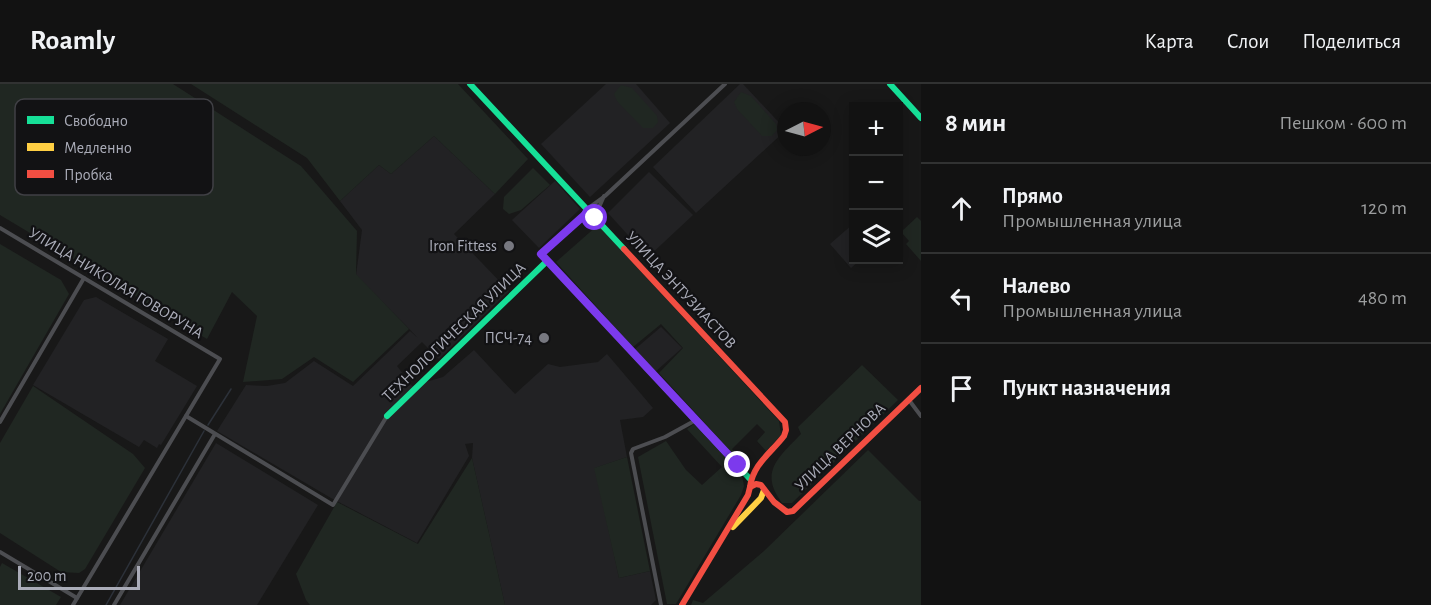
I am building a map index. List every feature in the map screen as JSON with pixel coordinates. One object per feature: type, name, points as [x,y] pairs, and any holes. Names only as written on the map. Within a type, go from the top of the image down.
[{"type":"street","name":"УЛИЦА ЭНТУЗИАСТОВ","points":[[470,84],[785,422],[784,436],[757,465],[750,479],[750,489]]},
{"type":"street","points":[[724,84],[541,254],[750,479]]},
{"type":"street","points":[[890,84],[921,118]]},
{"type":"street","name":"УЛИЦА НИКОЛАЯ ГОВОРУНА","points":[[0,228],[220,359],[186,416]]},
{"type":"street","name":"ТЕХНОЛОГИЧЕСКАЯ УЛИЦА","points":[[215,434],[333,505],[387,416],[547,261]]},
{"type":"street","points":[[0,422],[84,278]]},
{"type":"street","name":"УЛИЦА ВЕРНОВА","points":[[760,498],[774,502],[787,512],[797,507],[921,388]]},
{"type":"street","points":[[908,400],[921,416]]},
{"type":"street","points":[[73,605],[186,416],[215,434],[114,605]]},
{"type":"street","points":[[661,605],[631,453],[633,449],[664,437],[696,420]]},
{"type":"street","points":[[757,465],[754,474],[774,502]]},
{"type":"street","points":[[682,605],[750,489],[759,484]]},
{"type":"street","points":[[750,489],[751,497],[760,498]]},
{"type":"street","points":[[724,536],[760,498],[764,490]]},
{"type":"street","points":[[0,552],[77,598]]},
{"type":"shaded area","points":[[0,84],[173,84],[196,99],[15,99],[15,195],[213,195],[213,110],[301,166],[357,231],[356,274],[409,329],[353,382],[314,357],[282,379],[243,382],[257,316],[232,292],[207,339],[0,215]]},
{"type":"shaded area","points":[[191,84],[458,84],[528,159],[495,194],[434,136],[391,174],[379,165],[340,201],[307,158]]},
{"type":"shaded area","points":[[606,84],[636,84],[670,123],[590,197],[541,144]]},
{"type":"shaded area","points":[[740,84],[743,84],[777,120],[777,138],[696,213],[653,167]]},
{"type":"shaded area","points":[[621,85],[632,88],[657,116],[658,122],[653,128],[643,128],[617,101],[614,94]]},
{"type":"shaded area","points":[[741,92],[751,96],[776,124],[777,130],[772,136],[762,136],[737,109],[734,102]]},
{"type":"shaded area","points":[[434,136],[495,194],[454,234],[509,291],[439,359],[422,342],[397,366],[412,386],[443,377],[474,350],[515,394],[548,364],[560,367],[598,362],[607,354],[653,408],[643,417],[620,420],[627,457],[595,468],[619,578],[650,571],[656,600],[651,605],[505,605],[472,458],[473,443],[465,444],[469,456],[417,543],[331,498],[217,431],[246,385],[267,386],[285,383],[314,361],[353,386],[410,331],[418,338],[356,275],[362,230],[340,201],[379,165],[391,174]]},
{"type":"shaded area","points":[[533,168],[550,185],[521,210],[509,214],[503,209],[504,197]]},
{"type":"shaded area","points":[[649,172],[693,215],[648,257],[608,213]]},
{"type":"shaded area","points":[[555,181],[580,209],[539,248],[512,220]]},
{"type":"shaded area","points":[[917,217],[921,221],[921,261],[906,244],[909,241],[903,234],[903,230]]},
{"type":"shaded area","points":[[598,225],[779,421],[781,435],[766,451],[757,441],[765,432],[757,424],[732,449],[736,457],[659,373],[683,348],[661,324],[633,347],[556,262]]},
{"type":"shaded area","points":[[849,227],[849,264],[856,264],[851,268],[830,244]]},
{"type":"shaded area","points":[[0,244],[61,280],[69,294],[0,414]]},
{"type":"shaded area","points":[[96,297],[168,339],[155,361],[197,386],[157,448],[144,440],[139,447],[33,385],[84,300]]},
{"type":"shaded area","points":[[661,327],[682,348],[655,372],[634,350]]},
{"type":"shaded area","points":[[862,365],[898,400],[792,503],[782,503],[772,483],[774,466],[801,434],[798,427]]},
{"type":"shaded area","points":[[33,386],[133,454],[145,468],[85,569],[79,573],[61,572],[0,533],[0,443]]},
{"type":"shaded area","points":[[694,424],[742,475],[744,486],[741,495],[676,604],[667,604],[638,457],[666,441],[686,470],[702,485],[722,467],[687,429]]},
{"type":"shaded area","points":[[216,443],[318,505],[257,605],[120,605]]},
{"type":"shaded area","points":[[868,450],[921,501],[921,605],[691,605],[693,600],[703,603],[764,551]]},
{"type":"shaded area","points":[[627,457],[650,571],[619,578],[594,468]]},
{"type":"shaded area","points":[[472,458],[505,605],[310,605],[296,574],[337,502],[418,544]]},
{"type":"shaded area","points":[[2,563],[61,597],[56,605],[0,605],[0,567]]},
{"type":"waterway","points":[[208,425],[231,389]]},
{"type":"waterway","points":[[106,605],[204,431]]},
{"type":"traffic: fast","points":[[470,84],[624,249]]},
{"type":"traffic: fast","points":[[890,84],[921,118]]},
{"type":"traffic: fast","points":[[589,211],[541,254],[750,479]]},
{"type":"traffic: fast","points":[[387,416],[547,261]]},
{"type":"traffic: slow","points":[[733,527],[761,498],[764,490]]},
{"type":"traffic: jam","points":[[624,249],[785,422],[784,436],[759,465],[750,487]]},
{"type":"traffic: jam","points":[[682,605],[748,495],[750,487],[756,484],[761,485],[774,502],[787,512],[793,511],[921,388]]},
{"type":"place","name":"Iron Fittess","points":[[509,246]]},
{"type":"place","name":"ПСЧ-74","points":[[544,338]]},
{"type":"route","points":[[595,218],[589,211],[541,254],[738,465]]}]
